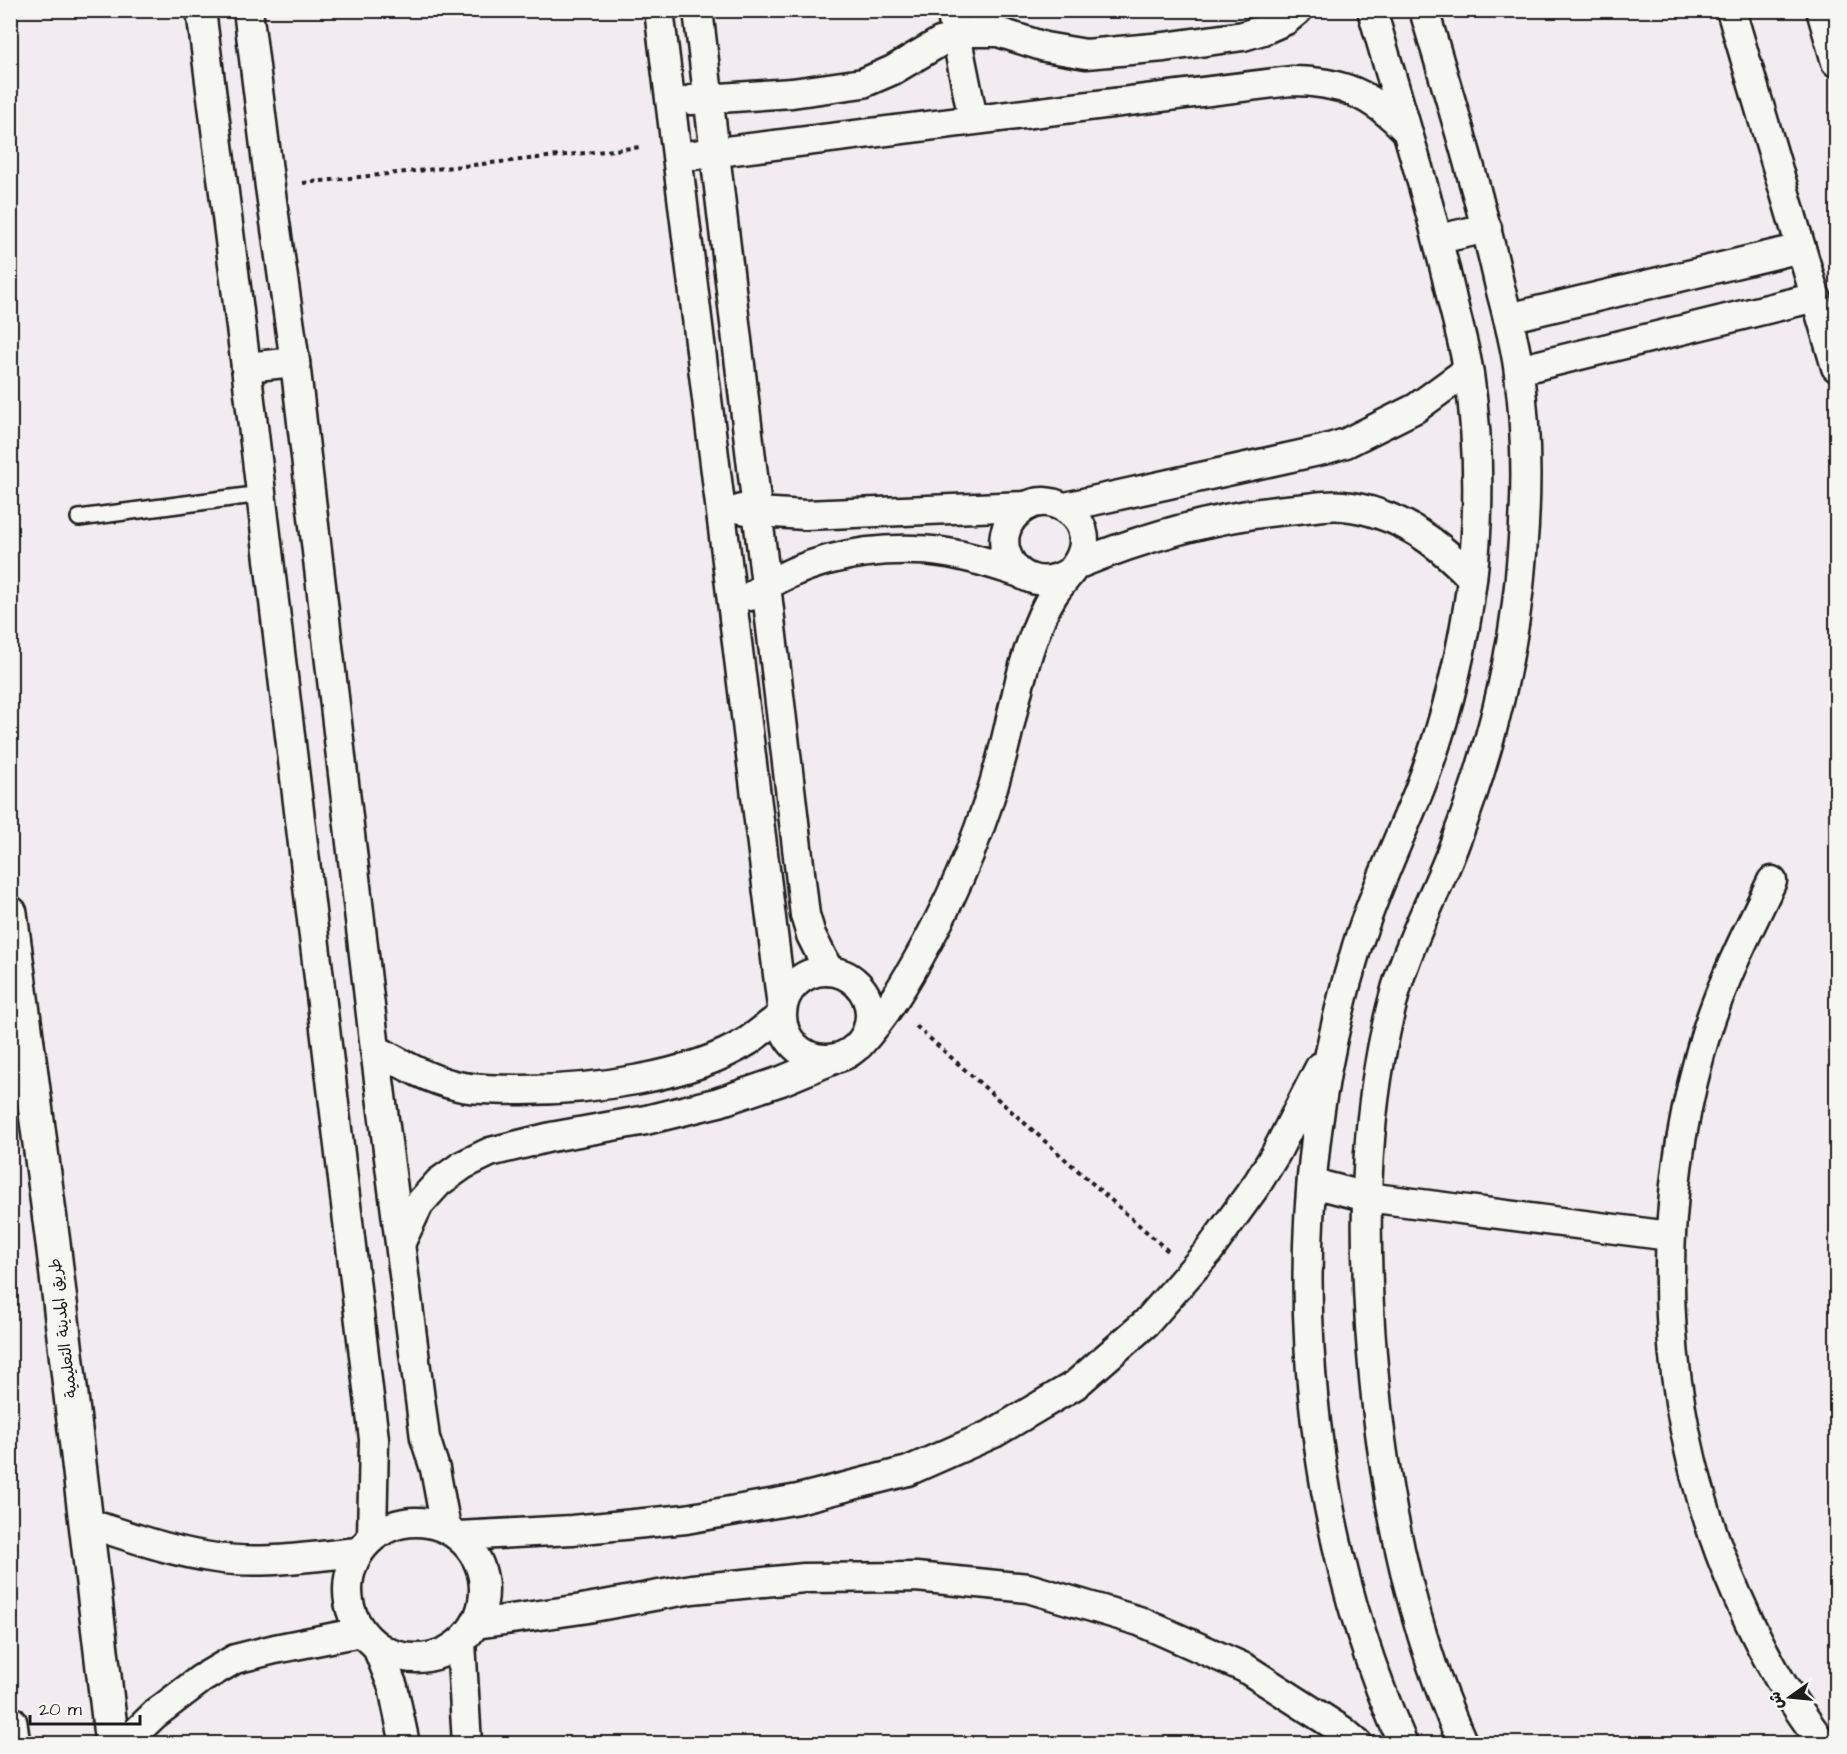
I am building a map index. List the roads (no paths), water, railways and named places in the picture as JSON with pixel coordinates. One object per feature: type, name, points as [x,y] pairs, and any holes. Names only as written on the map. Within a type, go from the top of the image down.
[{"type":"street","points":[[201,10],[374,1439],[365,1544]]},
{"type":"street","points":[[248,10],[295,362],[375,1049],[425,1438],[452,1532]]},
{"type":"street","points":[[659,10],[781,1012],[785,1035],[797,1050],[814,1059],[834,1059]]},
{"type":"street","points":[[698,10],[713,152],[806,915],[811,935],[829,971]]},
{"type":"street","points":[[954,23],[970,32],[998,32],[1045,47],[1086,54],[1164,48],[1243,36],[1286,20],[1298,10]]},
{"type":"street","points":[[1372,10],[1439,239],[1468,370],[1475,421],[1477,473],[1472,578],[1464,634],[1452,690],[1421,785],[1372,904],[1358,946],[1332,1044],[1314,1154],[1307,1265],[1311,1378],[1326,1488],[1350,1598],[1386,1704],[1403,1743]]},
{"type":"street","points":[[1424,10],[1487,228],[1519,370],[1524,431],[1525,493],[1522,554],[1505,676],[1491,736],[1473,795],[1397,984],[1380,1054],[1370,1125],[1367,1197],[1368,1288],[1374,1379],[1385,1466],[1401,1554],[1424,1639],[1463,1743]]},
{"type":"street","points":[[1731,10],[1836,367]]},
{"type":"street","points":[[1821,10],[1836,62]]},
{"type":"street","points":[[670,103],[708,98],[792,93],[863,82],[893,69],[940,42],[954,23]]},
{"type":"street","points":[[954,23],[973,119]]},
{"type":"street","points":[[676,150],[713,152],[1291,81],[1313,81],[1355,92],[1375,102],[1407,130]]},
{"type":"street","points":[[1439,239],[1487,228]]},
{"type":"street","points":[[1508,318],[1801,248]]},
{"type":"street","points":[[1519,370],[1816,297]]},
{"type":"street","points":[[246,367],[295,362]]},
{"type":"street","points":[[1065,507],[1312,453],[1346,443],[1416,408],[1468,370]]},
{"type":"street","points":[[401,1242],[418,1204],[439,1182],[463,1165],[490,1152],[551,1137],[646,1120],[719,1102],[781,1081],[847,1054],[859,1045],[892,1004],[966,866],[1000,764],[1024,664],[1033,637],[1054,593],[1082,553],[1084,540],[1078,522],[1065,507],[1053,502],[1039,502],[1026,506],[805,515],[758,512],[720,505]]},
{"type":"street","points":[[1026,506],[1014,515],[1006,528],[1004,544],[1008,560],[1018,572],[1037,581],[1059,579],[1072,569],[1124,546],[1196,526],[1269,511],[1341,506],[1379,514],[1413,529],[1445,551],[1472,578]]},
{"type":"street","points":[[733,610],[766,585],[816,564],[866,552],[917,550],[968,557],[1018,572]]},
{"type":"street","points":[[1772,881],[1731,965],[1700,1052],[1679,1143],[1670,1236],[1670,1317],[1678,1397],[1695,1476],[1719,1553],[1751,1626],[1790,1697],[1823,1743]]},
{"type":"street","name":"طريق المدينة التعليمية","points":[[10,913],[87,1523],[112,1743]]},
{"type":"street","points":[[375,1049],[430,1078],[456,1086],[482,1089],[559,1090],[636,1080],[710,1059],[746,1041],[781,1012],[788,992],[798,980],[812,973],[829,971],[843,974],[855,981],[864,992],[869,1005],[870,1019],[867,1033],[859,1045]]},
{"type":"street","points":[[452,1532],[572,1530],[686,1519],[798,1499],[908,1471],[994,1433],[1075,1385],[1146,1323],[1191,1272],[1257,1184],[1276,1153],[1332,1044]]},
{"type":"street","points":[[1312,1184],[1367,1197],[1670,1236]]},
{"type":"street","points":[[405,1743],[393,1687],[369,1640],[352,1617],[347,1584],[351,1567],[365,1544],[385,1528],[416,1521],[431,1523],[452,1532],[471,1550],[480,1568],[484,1587],[482,1605],[469,1633],[467,1743]]},
{"type":"street","points":[[87,1523],[170,1550],[217,1558],[266,1561],[365,1544]]},
{"type":"street","points":[[124,1743],[154,1713],[201,1679],[236,1659],[275,1649],[369,1640],[393,1655],[411,1659],[428,1658],[446,1652],[469,1633],[692,1589],[804,1578],[916,1577],[1028,1588],[1139,1621],[1245,1668],[1358,1743]]},
{"type":"street","points":[[10,1723],[13,1743]]},
{"type":"lane","points":[[79,519],[261,494]]}]
